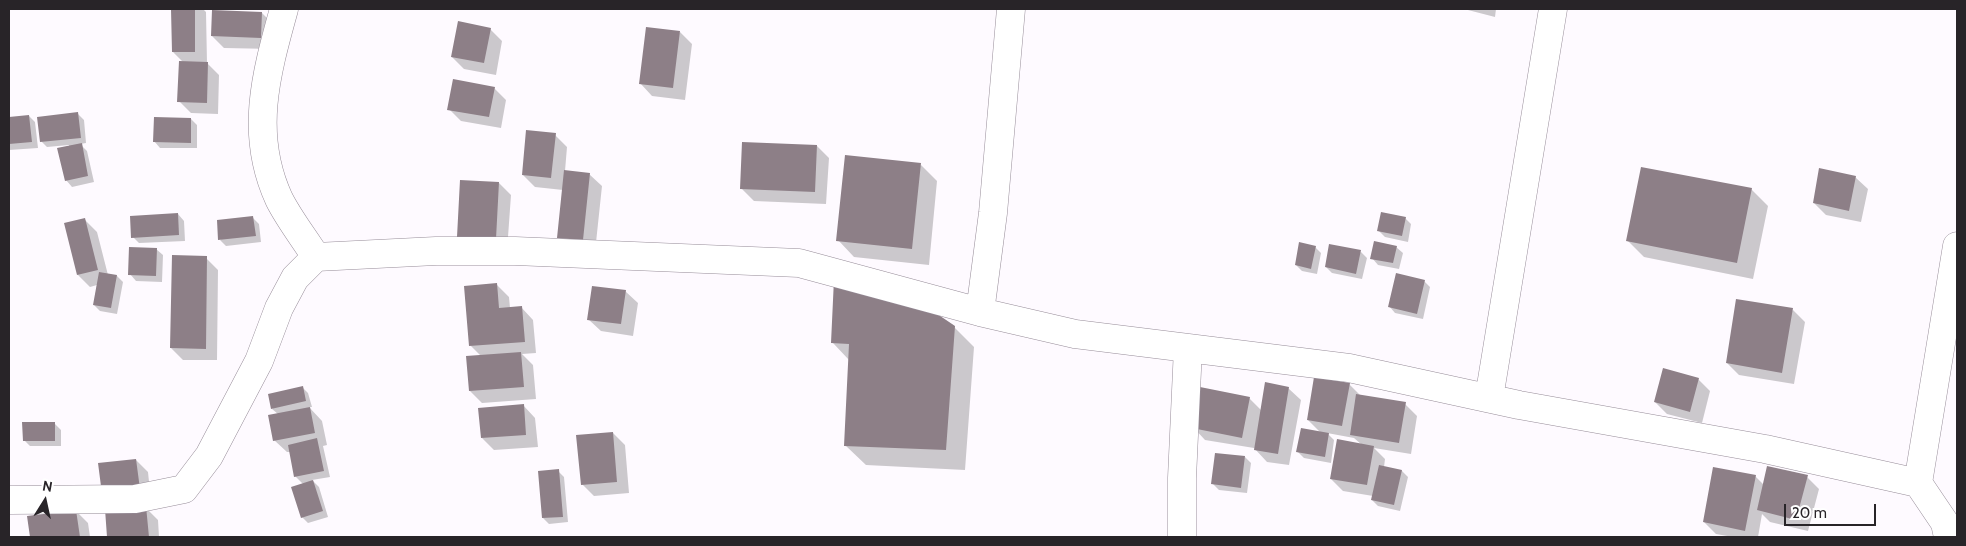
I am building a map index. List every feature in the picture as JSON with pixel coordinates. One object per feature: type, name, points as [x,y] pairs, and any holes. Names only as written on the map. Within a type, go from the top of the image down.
[{"type":"street","points":[[284,9],[267,73],[262,111],[264,157],[279,200],[316,257]]},
{"type":"street","points":[[980,312],[993,213],[1012,9]]},
{"type":"street","points":[[1489,398],[1553,9]]},
{"type":"street","points":[[1948,537],[1945,523],[1918,483],[1957,246]]},
{"type":"street","points":[[9,500],[135,499],[184,489],[209,456],[260,361],[279,308],[295,278],[316,257],[436,251],[505,251],[799,263],[980,312],[1074,334],[1349,368],[1489,398],[1765,449],[1918,483]]},
{"type":"street","points":[[1182,537],[1182,478],[1188,348]]},
{"type":"building","points":[[171,9],[195,9],[195,52],[172,52]]},
{"type":"building","points":[[212,10],[262,12],[261,38],[211,36]]},
{"type":"building","points":[[458,21],[491,28],[484,63],[451,57]]},
{"type":"building","points":[[646,27],[680,31],[673,88],[639,84]]},
{"type":"building","points":[[179,61],[208,62],[207,103],[177,102]]},
{"type":"building","points":[[453,79],[495,87],[489,117],[447,110]]},
{"type":"building","points":[[78,112],[81,138],[40,142],[37,117]]},
{"type":"building","points":[[29,115],[32,142],[9,144],[9,117]]},
{"type":"building","points":[[154,117],[191,118],[191,143],[153,142]]},
{"type":"building","points":[[526,130],[556,133],[551,178],[522,175]]},
{"type":"building","points":[[742,142],[817,145],[815,192],[740,189]]},
{"type":"building","points":[[82,143],[88,176],[65,181],[57,148]]},
{"type":"building","points":[[845,155],[921,163],[912,249],[836,241]]},
{"type":"building","points":[[1641,167],[1752,188],[1737,263],[1626,241]]},
{"type":"building","points":[[1819,168],[1856,176],[1849,211],[1813,203]]},
{"type":"building","points":[[564,170],[590,173],[583,240],[557,238]]},
{"type":"building","points":[[460,180],[499,182],[496,239],[457,237]]},
{"type":"building","points":[[1381,212],[1406,217],[1402,236],[1377,231]]},
{"type":"building","points":[[178,213],[179,235],[131,238],[130,216]]},
{"type":"building","points":[[253,216],[256,236],[218,240],[217,220]]},
{"type":"building","points":[[85,218],[98,270],[77,275],[64,223]]},
{"type":"building","points":[[1374,241],[1397,246],[1393,263],[1370,259]]},
{"type":"building","points":[[1299,242],[1316,246],[1311,269],[1295,265]]},
{"type":"building","points":[[1329,244],[1361,250],[1356,274],[1325,267]]},
{"type":"building","points":[[129,247],[157,248],[156,276],[128,275]]},
{"type":"building","points":[[172,255],[207,256],[206,349],[170,348]]},
{"type":"building","points":[[99,272],[117,275],[111,308],[93,305]]},
{"type":"building","points":[[1396,273],[1425,280],[1417,314],[1388,307]]},
{"type":"building","points":[[834,279],[909,295],[955,326],[946,450],[844,446],[849,344],[831,343]]},
{"type":"building","points":[[497,283],[499,308],[522,306],[525,342],[469,346],[464,286]]},
{"type":"building","points":[[592,286],[626,290],[621,324],[587,320]]},
{"type":"building","points":[[1736,299],[1793,308],[1782,373],[1726,363]]},
{"type":"building","points":[[521,352],[524,387],[469,391],[466,356]]},
{"type":"building","points":[[1663,368],[1699,378],[1690,412],[1654,402]]},
{"type":"building","points":[[1314,377],[1350,383],[1342,426],[1307,420]]},
{"type":"building","points":[[1265,382],[1289,387],[1278,454],[1254,450]]},
{"type":"building","points":[[303,386],[306,401],[271,409],[268,394]]},
{"type":"building","points":[[1200,387],[1250,397],[1242,438],[1192,428]]},
{"type":"building","points":[[1356,394],[1406,402],[1399,443],[1350,435]]},
{"type":"building","points":[[524,404],[526,435],[481,438],[478,408]]},
{"type":"building","points":[[310,407],[315,433],[273,441],[268,415]]},
{"type":"building","points":[[22,422],[55,422],[55,441],[23,441]]},
{"type":"building","points":[[1301,428],[1329,433],[1325,457],[1296,452]]},
{"type":"building","points":[[613,432],[617,482],[581,485],[576,435]]},
{"type":"building","points":[[317,438],[324,471],[294,477],[288,445]]},
{"type":"building","points":[[1337,439],[1374,446],[1367,485],[1330,479]]},
{"type":"building","points":[[1215,453],[1245,456],[1241,488],[1211,484]]},
{"type":"building","points":[[136,459],[140,489],[102,494],[98,463]]},
{"type":"building","points":[[1379,465],[1402,470],[1394,505],[1371,500]]},
{"type":"building","points":[[1767,466],[1808,475],[1796,520],[1757,510]]},
{"type":"building","points":[[1713,467],[1756,475],[1745,531],[1703,522]]},
{"type":"building","points":[[559,469],[563,517],[542,518],[538,471]]},
{"type":"building","points":[[313,480],[323,511],[301,518],[291,487]]},
{"type":"building","points":[[146,506],[149,537],[107,537],[105,509]]},
{"type":"building","points":[[76,510],[80,537],[30,537],[27,516]]}]
